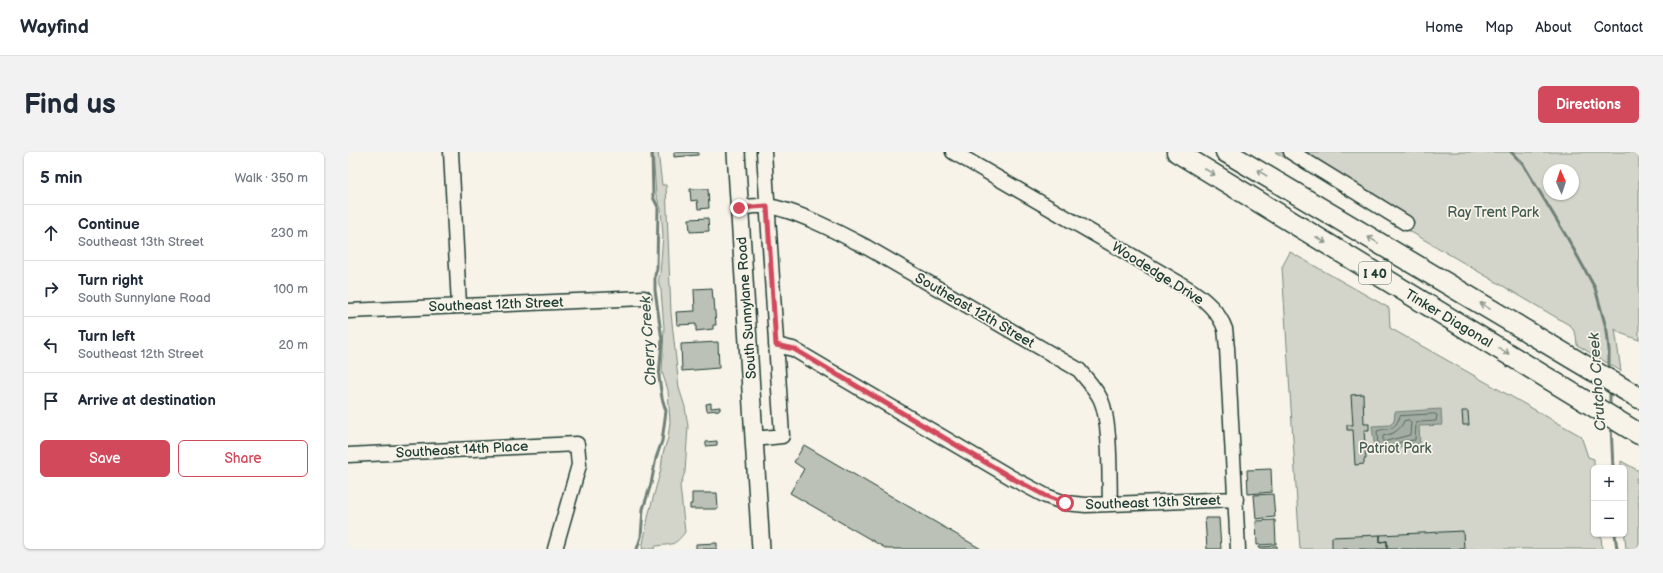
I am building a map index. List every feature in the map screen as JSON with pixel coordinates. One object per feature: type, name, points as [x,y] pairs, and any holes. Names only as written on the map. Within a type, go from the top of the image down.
[{"type":"highway","name":"Tinker Diagonal","points":[[1177,152],[1634,431]]},
{"type":"highway","name":"Tinker Diagonal","points":[[1226,152],[1639,398]]},
{"type":"main road","name":"South Sunnylane Road","points":[[736,152],[761,549]]},
{"type":"street","points":[[451,152],[459,305]]},
{"type":"street","name":"South Sunnylane Road","points":[[754,439],[782,436],[764,152]]},
{"type":"street","name":"Woodedge Drive","points":[[952,152],[1184,286],[1202,297],[1214,310],[1224,329],[1226,342],[1238,549]]},
{"type":"street","points":[[1291,152],[1406,223]]},
{"type":"street","name":"Southeast 12th Street","points":[[739,208],[767,206],[792,213],[832,230],[868,248],[1079,370],[1102,401],[1107,426],[1110,503]]},
{"type":"street","name":"Southeast 12th Street","points":[[348,311],[644,298]]},
{"type":"street","name":"Southeast 13th Street","points":[[776,345],[794,349],[1012,478],[1046,496],[1065,503],[1086,505],[1236,499]]},
{"type":"street","name":"Southeast 14th Place","points":[[348,454],[577,444],[579,464],[555,549]]},
{"type":"green space","points":[[653,152],[658,152],[662,185],[666,185],[671,313],[679,388],[685,407],[688,426],[685,472],[680,486],[685,532],[673,544],[656,546],[654,549],[642,549],[649,513],[661,469],[663,453],[668,438],[670,422],[668,390],[662,372],[664,328],[659,278],[663,235],[661,209],[656,195]]},
{"type":"green space","name":"Ray Trent Park","points":[[1275,152],[1639,152],[1639,340],[1620,333],[1615,329],[1621,371],[1577,345],[1576,335],[1571,326]]},
{"type":"green space","name":"Patriot Park","points":[[1290,252],[1389,308],[1390,328],[1581,436],[1588,457],[1594,459],[1594,465],[1591,465],[1591,537],[1601,537],[1602,549],[1300,549],[1282,267]]},
{"type":"green space","points":[[1621,461],[1639,471],[1639,478],[1636,478],[1639,508],[1639,549],[1626,549],[1625,537],[1627,537],[1627,465],[1621,465]]},
{"type":"water","points":[[1441,409],[1442,425],[1419,426],[1420,444],[1405,445],[1382,453],[1375,450],[1372,426],[1390,425],[1394,421],[1395,412]]},
{"type":"building","points":[[674,152],[698,152],[698,155],[674,157]]},
{"type":"building","points":[[690,189],[708,189],[709,208],[698,209],[697,200],[691,201]]},
{"type":"building","points":[[708,218],[709,231],[690,232],[689,219]]},
{"type":"building","points":[[712,288],[716,325],[713,325],[713,329],[696,331],[696,324],[677,325],[676,312],[695,311],[694,289]]},
{"type":"building","points":[[718,342],[719,368],[682,371],[681,344]]},
{"type":"building","points":[[1363,394],[1364,424],[1369,424],[1369,430],[1364,430],[1366,459],[1364,459],[1364,464],[1355,465],[1353,430],[1347,430],[1347,425],[1353,425],[1351,395]]},
{"type":"building","points":[[711,403],[711,408],[720,407],[720,410],[707,411],[706,404]]},
{"type":"building","points":[[1462,411],[1468,411],[1469,425],[1463,425]]},
{"type":"building","points":[[717,441],[717,445],[706,446],[706,442]]},
{"type":"building","points":[[804,445],[981,549],[887,549],[790,493],[804,469],[794,462]]},
{"type":"building","points":[[1271,469],[1272,492],[1248,494],[1247,470]]},
{"type":"building","points":[[692,493],[717,493],[718,509],[690,509],[690,504],[692,504]]},
{"type":"building","points":[[1273,494],[1275,517],[1256,519],[1254,495]]},
{"type":"building","points":[[1205,518],[1219,518],[1221,549],[1207,549]]},
{"type":"building","points":[[1275,520],[1276,544],[1257,545],[1256,521]]},
{"type":"building","points":[[1463,531],[1464,549],[1387,549],[1387,541],[1380,542],[1380,535]]},
{"type":"building","points":[[1380,535],[1380,542],[1387,541],[1387,549],[1332,549],[1332,537]]},
{"type":"building","points":[[717,543],[717,549],[696,549],[696,544]]},
{"type":"building","points":[[1277,546],[1277,549],[1259,549],[1259,547]]},
{"type":"waterway","name":"Cherry Creek","points":[[637,549],[641,537],[643,509],[651,484],[656,458],[662,441],[666,411],[662,398],[659,377],[662,340],[655,290],[655,275],[657,269],[658,207],[653,197],[652,152]]},
{"type":"waterway","name":"Crutcho Creek","points":[[1511,152],[1523,164],[1568,239],[1595,288],[1607,331],[1609,372]]},
{"type":"waterway","name":"Crutcho Creek","points":[[1610,390],[1610,408]]},
{"type":"waterway","name":"Crutcho Creek","points":[[1611,426],[1613,465]]},
{"type":"waterway","name":"Crutcho Creek","points":[[1615,537],[1617,549]]},
{"type":"route","points":[[739,208],[767,206],[776,345],[794,349],[1012,478],[1046,496],[1065,503]]}]
